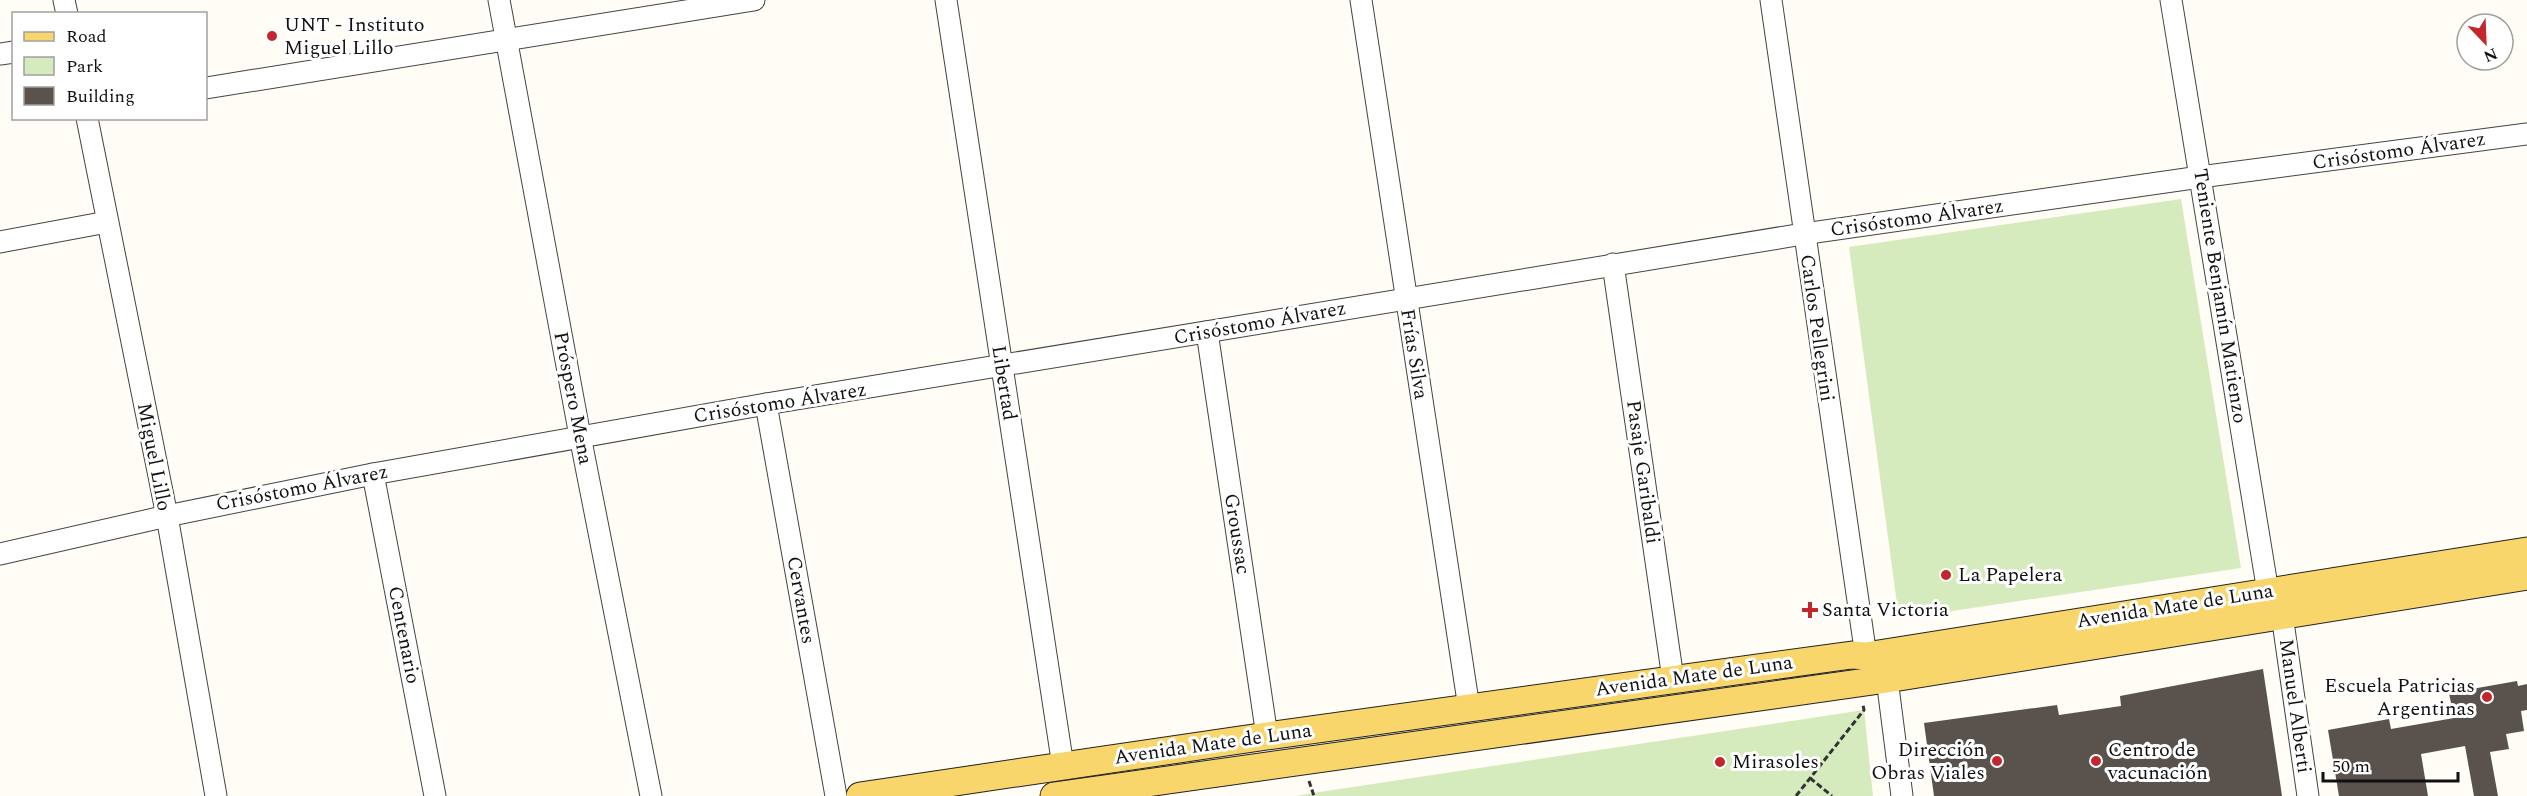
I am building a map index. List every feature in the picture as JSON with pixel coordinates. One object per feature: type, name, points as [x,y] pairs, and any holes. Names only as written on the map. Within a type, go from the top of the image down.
[{"type":"main road","name":"Avenida Mate de Luna","points":[[1054,796],[1887,679],[2275,604],[2527,551]]},
{"type":"main road","name":"Avenida Mate de Luna","points":[[860,796],[1267,736],[1852,655],[1866,656],[2275,604],[2527,576]]},
{"type":"street","name":"Próspero Mena","points":[[499,0],[580,436],[651,796]]},
{"type":"street","points":[[207,88],[754,0]]},
{"type":"street","name":"Libertad","points":[[946,0],[1063,766]]},
{"type":"street","name":"Frías Silva","points":[[1360,0],[1469,708]]},
{"type":"street","name":"Carlos Pellegrini","points":[[1771,0],[1803,234],[1866,656]]},
{"type":"street","name":"Teniente Benjamín Matienzo","points":[[2171,0],[2275,604]]},
{"type":"street","name":"Miguel Lillo","points":[[87,120],[166,516],[216,796]]},
{"type":"street","name":"Crisóstomo Álvarez","points":[[0,554],[166,516],[373,474],[766,404],[1803,234],[2200,177],[2527,134]]},
{"type":"street","points":[[0,242],[107,222]]},
{"type":"street","name":"Pasaje Garibaldi","points":[[1613,264],[1673,679]]},
{"type":"street","name":"Groussac","points":[[1207,332],[1267,736]]},
{"type":"street","name":"Cervantes","points":[[766,404],[836,796]]},
{"type":"street","name":"Centenario","points":[[373,474],[435,796]]},
{"type":"street","name":"Manuel Alberti","points":[[2275,604],[2308,796]]},
{"type":"street","points":[[1866,656],[1887,679],[1902,796]]},
{"type":"path","points":[[1796,796],[1864,710]]},
{"type":"path","points":[[1810,778],[1832,796]]},
{"type":"green space","points":[[2181,199],[2241,568],[1899,619],[1849,247]]},
{"type":"green space","points":[[1864,710],[1873,796],[1296,796],[1313,793]]},
{"type":"building","points":[[2263,669],[2282,796],[1934,796],[1924,723],[2057,705],[2059,715],[2121,706],[2120,696]]},
{"type":"building","points":[[2517,681],[2518,686],[2527,684],[2527,710],[2521,711],[2524,731],[2506,734],[2509,749],[2490,752],[2498,796],[2474,796],[2465,746],[2421,754],[2428,796],[2339,796],[2328,730],[2389,719],[2391,729],[2454,718],[2449,693]]},
{"type":"place","name":"UNT - Instituto Miguel Lillo","points":[[272,36]]},
{"type":"place","name":"La Papelera","points":[[1946,575]]},
{"type":"place","name":"Santa Victoria","points":[[1810,610]]},
{"type":"place","name":"Escuela Patricias Argentinas","points":[[2487,697]]},
{"type":"place","name":"Dirección Obras Viales","points":[[1997,761]]},
{"type":"place","name":"Centro de vacunación","points":[[2096,761]]},
{"type":"place","name":"Mirasoles","points":[[1720,762]]}]
